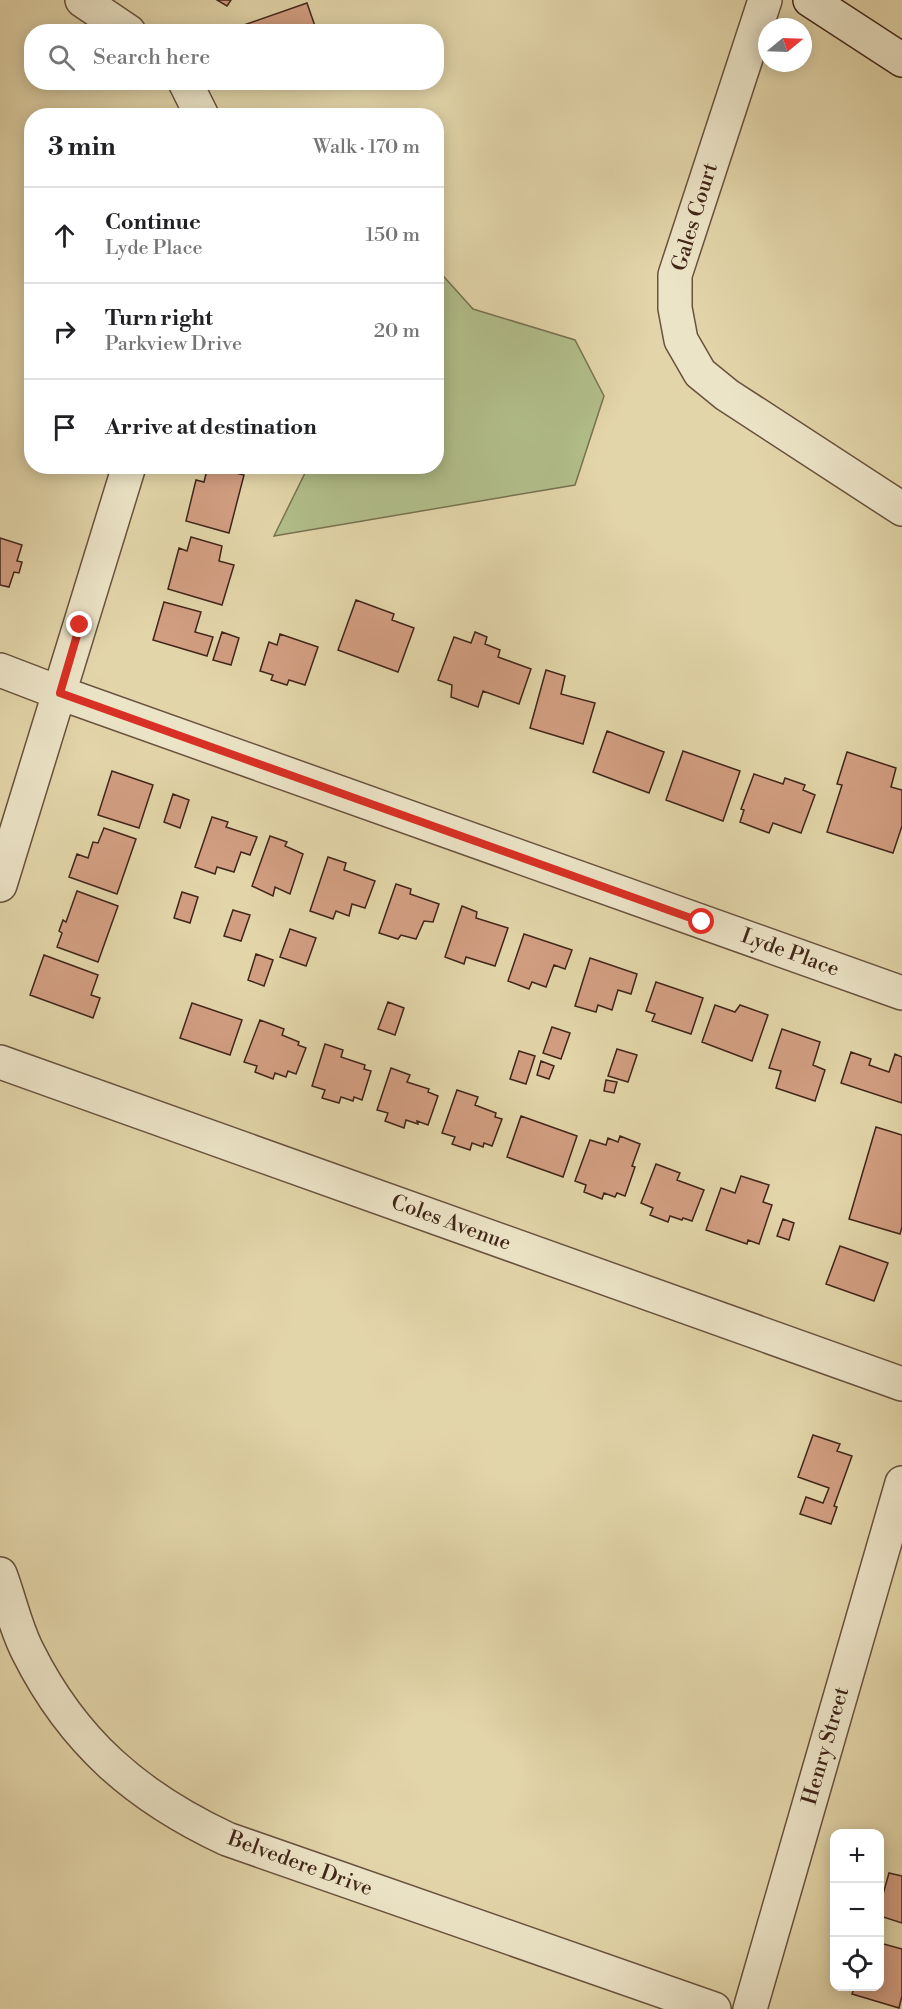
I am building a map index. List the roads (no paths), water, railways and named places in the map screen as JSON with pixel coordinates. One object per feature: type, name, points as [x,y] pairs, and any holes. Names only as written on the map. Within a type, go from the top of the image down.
[{"type":"street","points":[[82,0],[117,24]]},
{"type":"street","name":"Gales Court","points":[[765,0],[675,274],[675,308],[681,340],[700,373],[727,395],[902,509]]},
{"type":"street","points":[[810,0],[902,60]]},
{"type":"street","points":[[188,90],[198,108]]},
{"type":"street","points":[[0,885],[127,474]]},
{"type":"street","name":"Lyde Place","points":[[0,670],[902,993]]},
{"type":"street","name":"Coles Avenue","points":[[0,1062],[902,1384]]},
{"type":"street","name":"Henry Street","points":[[750,2009],[902,1483]]},
{"type":"street","name":"Belvedere Drive","points":[[0,1574],[12,1614],[27,1651],[47,1686],[70,1719],[125,1777],[174,1812],[236,1843],[714,2009]]}]
